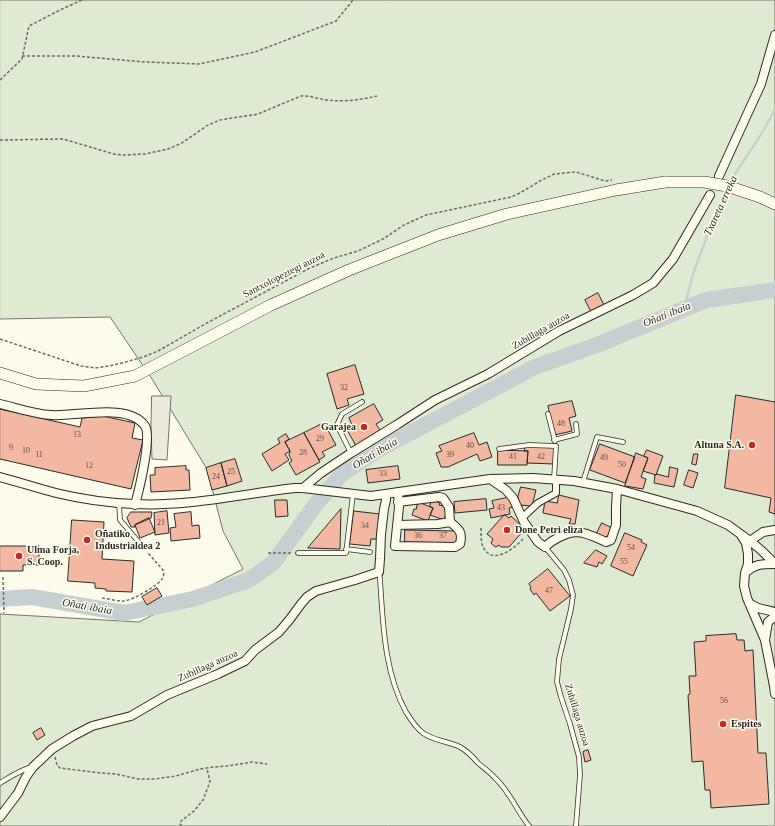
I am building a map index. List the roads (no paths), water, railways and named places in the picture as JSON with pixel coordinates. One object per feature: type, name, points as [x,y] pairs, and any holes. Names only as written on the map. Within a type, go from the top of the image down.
[{"type":"main road","points":[[0,373],[36,384],[84,386],[135,376],[271,306],[349,270],[438,235],[507,214],[616,190],[665,182],[704,182],[727,186],[760,196],[775,204]]},
{"type":"street","points":[[719,176],[761,84],[775,35]]},
{"type":"street","name":"Zubillaga auzoa","points":[[303,488],[351,452],[435,400],[488,374],[559,331],[633,296],[653,283],[673,259],[710,195]]},
{"type":"street","points":[[0,404],[42,414],[71,415],[104,412],[126,414],[138,419],[146,427],[147,439],[144,462],[135,504]]},
{"type":"street","points":[[0,477],[74,497],[135,504],[189,503],[295,488],[371,496],[490,479],[512,478],[583,483],[617,489],[697,511],[728,525],[740,533],[775,564]]},
{"type":"street","name":"Zubillaga auzoa","points":[[490,479],[506,490],[513,498],[522,518],[538,542],[545,547]]},
{"type":"street","points":[[522,518],[538,503],[556,493],[555,482]]},
{"type":"street","points":[[545,547],[549,543],[559,538],[577,532],[606,542],[611,540],[616,525],[617,489]]},
{"type":"street","points":[[397,525],[438,524],[450,522],[458,528],[462,536],[460,544],[455,546],[395,546],[398,492]]},
{"type":"street","points":[[379,572],[381,534],[386,494]]},
{"type":"street","points":[[398,502],[439,497],[443,498],[449,508],[450,522]]},
{"type":"street","points":[[750,541],[763,532],[775,530]]},
{"type":"street","points":[[740,533],[746,543],[748,554],[748,564],[745,573],[744,586],[746,598],[765,640],[775,694]]},
{"type":"street","points":[[745,573],[762,564],[775,564]]},
{"type":"street","name":"Zubillaga auzoa","points":[[0,817],[18,793],[33,767],[52,749],[92,726],[131,716],[167,695],[245,662],[255,650],[278,632],[312,593],[379,572]]},
{"type":"street","points":[[749,603],[758,608],[775,612]]},
{"type":"street","points":[[765,640],[768,622],[775,616]]},
{"type":"lane","points":[[351,452],[337,425],[342,414],[362,402]]},
{"type":"lane","points":[[548,414],[556,446],[555,482]]},
{"type":"lane","points":[[554,440],[577,434],[576,424]]},
{"type":"lane","points":[[583,483],[597,437],[623,442]]},
{"type":"lane","points":[[499,449],[529,445],[556,446]]},
{"type":"lane","points":[[298,553],[346,553],[352,494]]},
{"type":"lane","points":[[119,503],[120,520],[143,547]]},
{"type":"lane","name":"Zubillaga auzoa","points":[[545,547],[564,570],[569,580],[573,595],[560,655],[557,682],[579,758],[580,775],[576,826]]},
{"type":"lane","points":[[346,550],[370,552]]},
{"type":"lane","points":[[379,572],[383,626],[388,656],[397,692],[410,717],[417,728],[423,733],[432,738],[460,747],[494,776],[507,791],[529,826]]},
{"type":"lane","name":"Zubillaga auzoa","points":[[0,783],[17,772],[33,767]]},
{"type":"waterway","name":"Txareta erreka","points":[[731,184],[735,174],[775,110]]},
{"type":"waterway","name":"Txareta erreka","points":[[684,309],[693,274],[709,231],[728,190]]},
{"type":"waterway","name":"Oñati ibaia","points":[[0,599],[32,597],[124,613],[193,599],[249,580],[273,563],[316,504],[343,473],[378,450],[535,367],[597,345],[706,300],[775,290]]},
{"type":"place","name":"Garajea","points":[[364,427]]},
{"type":"place","name":"Altuna S.A.","points":[[752,445]]},
{"type":"place","name":"Done Petri eliza","points":[[507,530]]},
{"type":"place","name":"Oñatiko Industrialdea 2","points":[[87,540]]},
{"type":"place","name":"Ulma Forja, S. Coop.","points":[[19,556]]},
{"type":"place","name":"Espites","points":[[723,724]]}]
